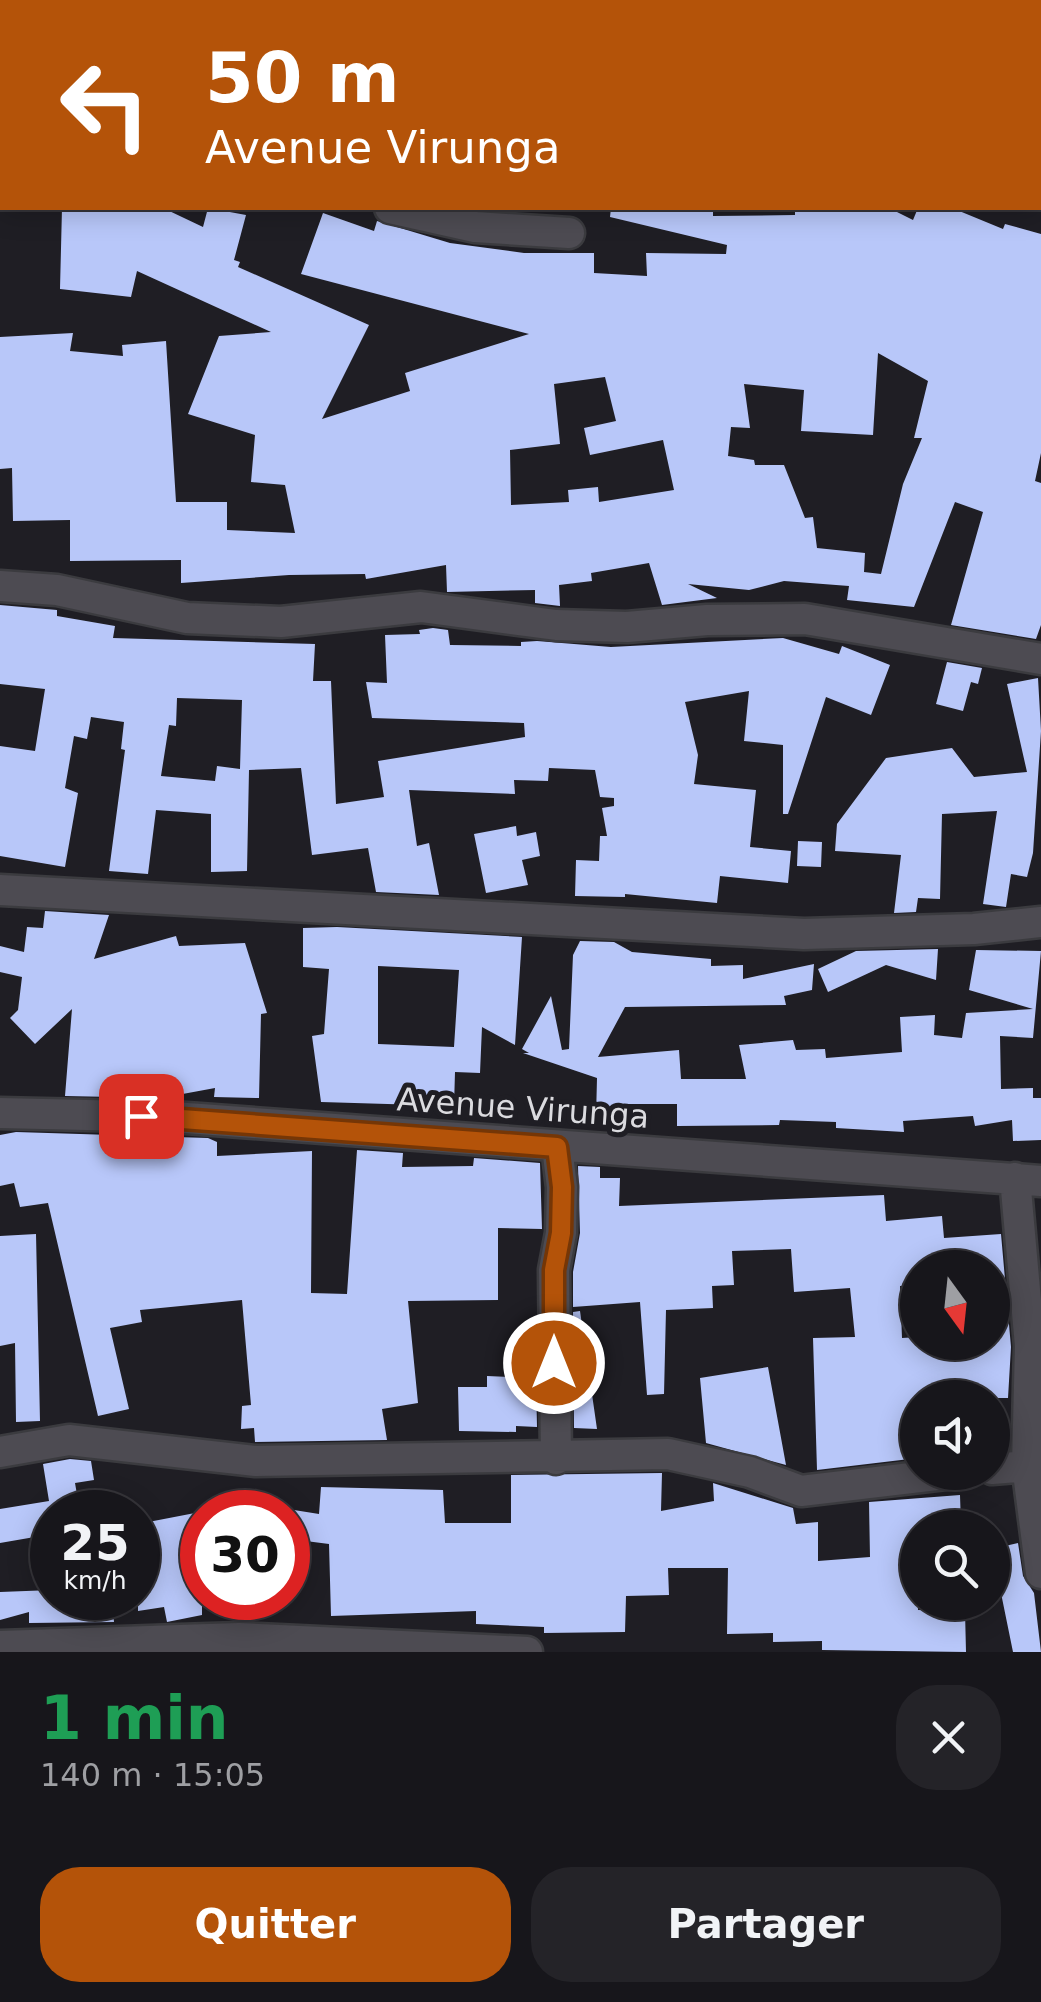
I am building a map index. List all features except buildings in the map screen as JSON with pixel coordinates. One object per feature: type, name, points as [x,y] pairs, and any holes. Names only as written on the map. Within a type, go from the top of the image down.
[{"type":"street","points":[[399,210],[475,226],[569,234]]},
{"type":"street","points":[[0,586],[57,590],[187,618],[280,622],[422,607],[556,625],[627,628],[707,620],[805,620],[1041,660]]},
{"type":"street","points":[[0,890],[804,934],[974,930],[1041,922]]},
{"type":"street","name":"Avenue Virunga","points":[[0,1113],[173,1117],[1028,1180]]},
{"type":"street","points":[[556,1459],[554,1270],[561,1233],[562,1187],[557,1147]]},
{"type":"street","points":[[1028,1180],[1030,1346],[1041,1573]]},
{"type":"street","points":[[0,1452],[69,1440],[256,1461],[556,1459],[668,1454],[750,1472],[801,1491],[900,1479]]},
{"type":"street","points":[[0,1646],[240,1638],[527,1652]]},
{"type":"route","points":[[141,1116],[557,1147],[562,1187],[561,1233],[554,1270],[554,1363]]}]
